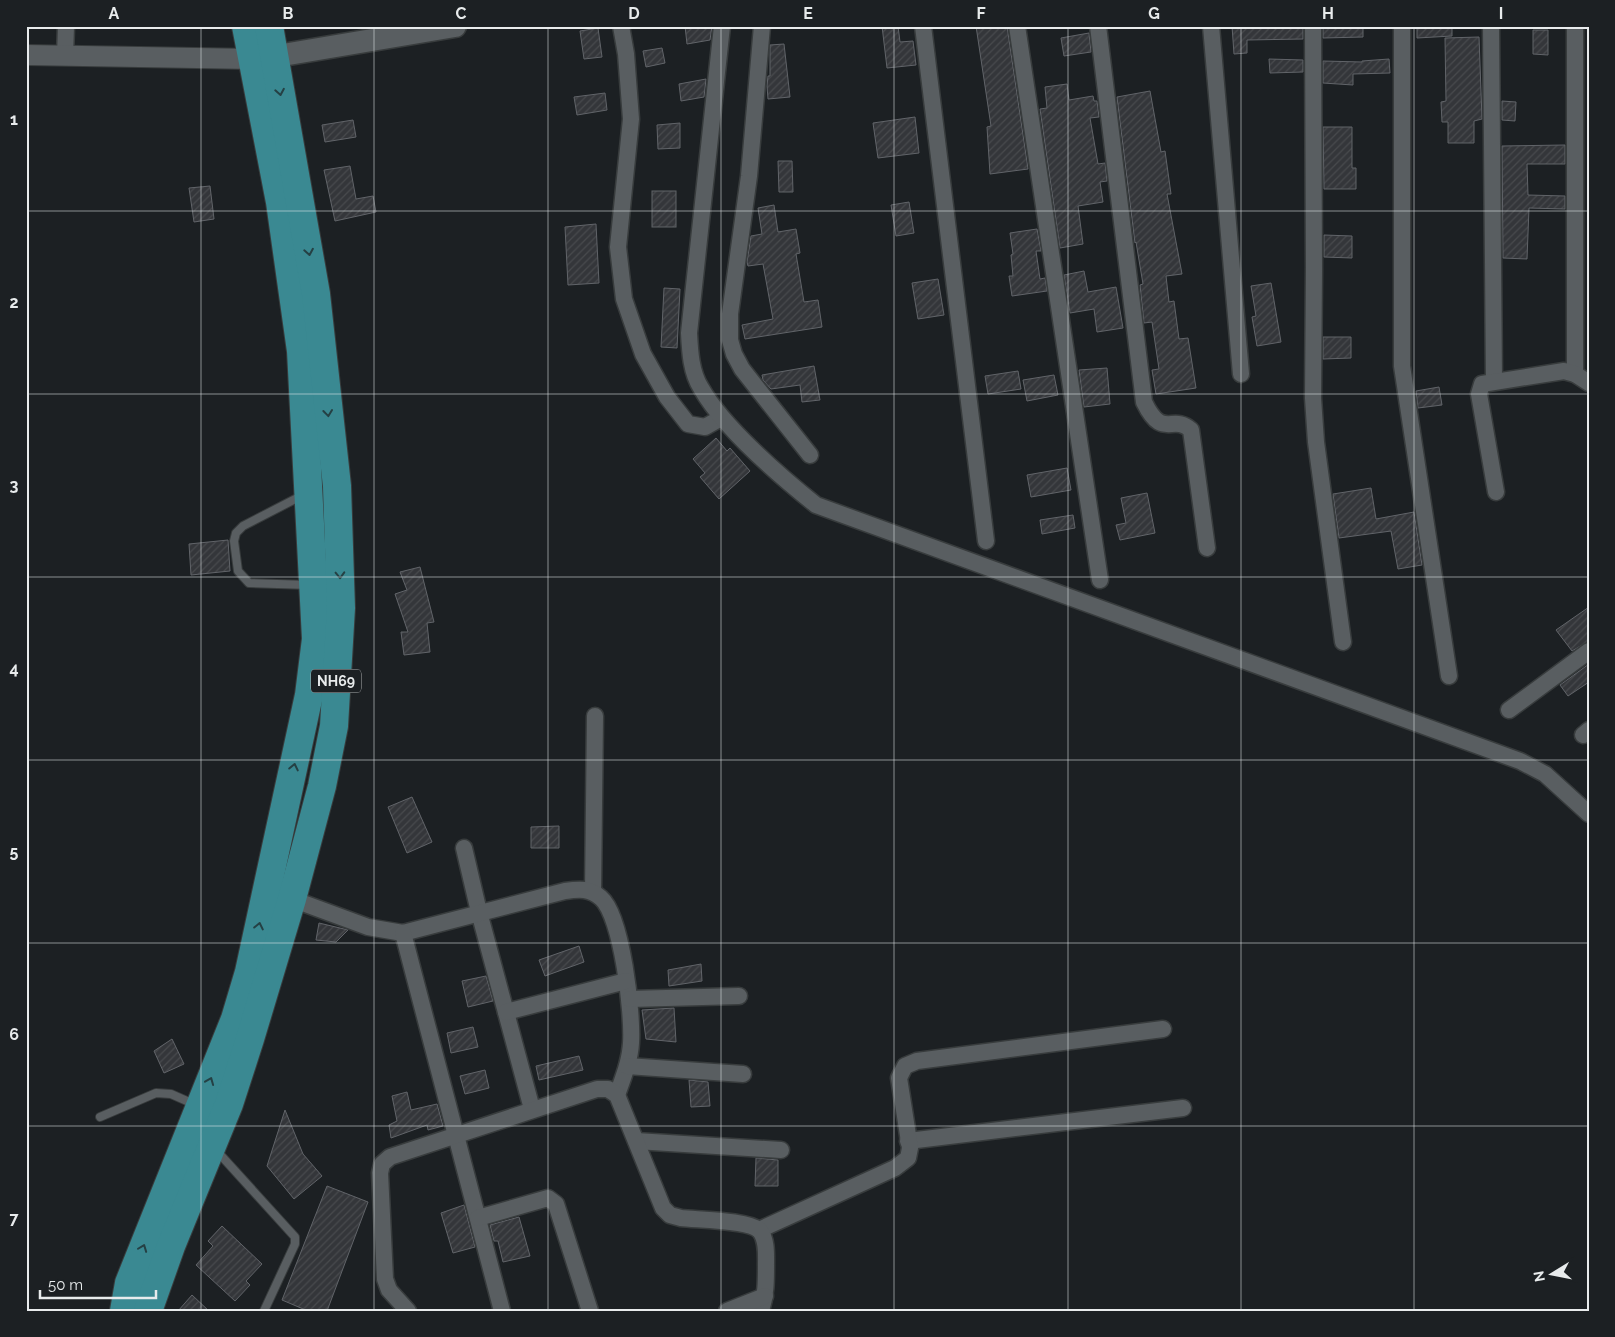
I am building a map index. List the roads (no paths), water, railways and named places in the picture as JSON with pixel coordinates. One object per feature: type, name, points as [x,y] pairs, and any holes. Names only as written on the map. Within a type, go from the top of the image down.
[{"type":"highway","name":"NH69","points":[[124,1311],[133,1274],[235,1019],[249,972],[309,696],[327,640],[341,608],[337,486],[316,294],[264,59],[246,26]]},
{"type":"highway","name":"NH69","points":[[148,1311],[170,1246],[213,1147],[250,1039],[292,899],[322,786],[334,726],[327,640],[314,585],[301,351],[292,276],[280,202],[264,59],[270,26]]},
{"type":"main road","points":[[264,59],[446,27]]},
{"type":"street","points":[[66,26],[66,56]]},
{"type":"street","points":[[621,26],[626,54],[631,119],[618,247],[624,299],[643,354],[667,397],[688,424],[705,427],[721,418]]},
{"type":"street","points":[[722,26],[689,333],[690,358],[700,387],[721,418],[816,505],[1520,761],[1545,774],[1589,814]]},
{"type":"street","points":[[762,26],[749,176],[730,314],[730,340],[742,369],[810,455]]},
{"type":"street","points":[[923,26],[986,542]]},
{"type":"street","points":[[1017,26],[1100,580]]},
{"type":"street","points":[[1098,26],[1144,402],[1152,418],[1160,424],[1186,426],[1191,430],[1207,548]]},
{"type":"street","points":[[1211,26],[1241,374]]},
{"type":"street","points":[[1312,26],[1313,398],[1316,442],[1343,642]]},
{"type":"street","points":[[1402,26],[1402,366],[1449,676]]},
{"type":"street","points":[[1491,26],[1494,381]]},
{"type":"street","points":[[1496,492],[1479,394],[1482,384],[1564,371],[1582,378],[1575,26]]},
{"type":"street","points":[[26,55],[264,59]]},
{"type":"street","points":[[1509,710],[1589,651]]},
{"type":"street","points":[[593,892],[595,716]]},
{"type":"street","points":[[464,848],[479,912],[532,1109]]},
{"type":"street","points":[[292,899],[368,927],[403,933],[565,891],[581,889],[593,892],[603,898],[613,914],[630,999],[631,1044],[627,1066],[617,1095]]},
{"type":"street","points":[[403,933],[502,1311]]},
{"type":"street","points":[[506,1012],[626,981]]},
{"type":"street","points":[[630,999],[739,996]]},
{"type":"street","points":[[759,1230],[894,1168],[908,1158],[908,1141],[899,1078],[905,1066],[916,1061],[1163,1029]]},
{"type":"street","points":[[627,1066],[743,1074]]},
{"type":"street","points":[[408,1311],[389,1290],[385,1279],[380,1173],[382,1164],[390,1157],[597,1089],[608,1089],[617,1095],[663,1208],[670,1215],[680,1218],[747,1225],[759,1230],[764,1238],[766,1251],[763,1303],[727,1311]]},
{"type":"street","points":[[908,1141],[1183,1108]]},
{"type":"street","points":[[636,1141],[780,1150]]},
{"type":"street","points":[[478,1218],[552,1199],[556,1204],[590,1311]]},
{"type":"lane","points":[[309,493],[243,526],[234,541],[238,571],[248,584],[314,585]]},
{"type":"lane","points":[[100,1117],[156,1093],[164,1092],[200,1107]]},
{"type":"lane","points":[[213,1147],[295,1238],[295,1244],[264,1311]]}]
